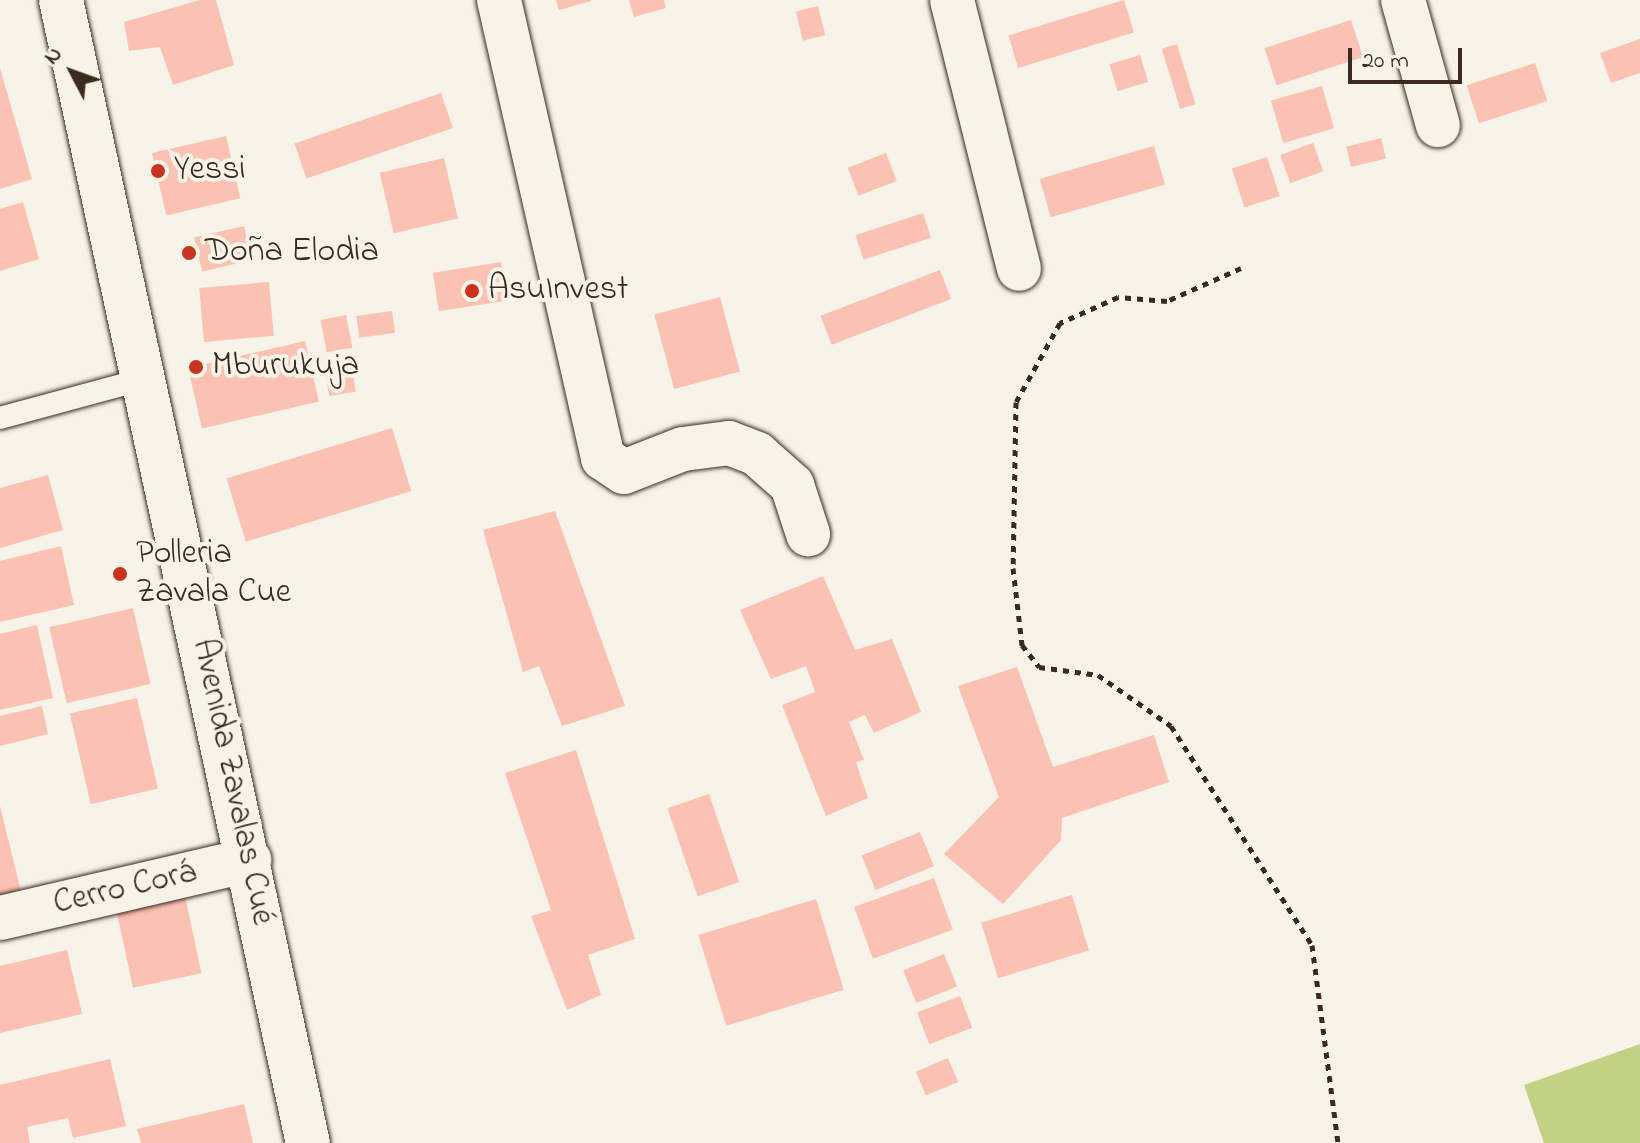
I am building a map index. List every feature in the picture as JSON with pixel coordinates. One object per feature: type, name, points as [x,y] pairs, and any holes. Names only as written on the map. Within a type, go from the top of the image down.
[{"type":"street","name":"Avenida Zavalas Cué","points":[[61,0],[308,1143]]},
{"type":"street","points":[[499,0],[603,458],[624,472],[683,449],[729,443],[757,454],[792,485],[808,534]]},
{"type":"street","points":[[952,0],[1019,269]]},
{"type":"street","points":[[1403,0],[1438,125]]},
{"type":"street","name":"Cerro Corá","points":[[0,918],[249,860]]},
{"type":"lane","points":[[0,418],[144,379]]},
{"type":"path","points":[[1241,268],[1167,301],[1118,297],[1060,323],[1016,402],[1019,485],[1013,568],[1022,645],[1039,667],[1098,675],[1171,726],[1312,945],[1338,1143]]},
{"type":"green space","points":[[1640,1044],[1640,1143],[1544,1143],[1524,1085]]},
{"type":"building","points":[[200,0],[216,0],[234,65],[173,85],[160,47],[129,51],[124,22]]},
{"type":"building","points":[[556,0],[591,0],[591,1],[559,10]]},
{"type":"building","points":[[629,0],[664,0],[666,8],[634,17]]},
{"type":"building","points":[[1124,0],[1134,33],[1018,68],[1008,35]]},
{"type":"building","points":[[818,6],[825,35],[803,41],[796,12]]},
{"type":"building","points":[[1351,20],[1363,57],[1277,85],[1264,48]]},
{"type":"building","points":[[1640,39],[1640,73],[1611,83],[1600,53]]},
{"type":"building","points":[[1177,44],[1195,104],[1180,109],[1162,49]]},
{"type":"building","points":[[1140,55],[1148,82],[1118,91],[1109,64]]},
{"type":"building","points":[[1535,63],[1547,101],[1479,123],[1467,85]]},
{"type":"building","points":[[0,68],[32,179],[0,189]]},
{"type":"building","points":[[1322,86],[1334,128],[1283,143],[1271,101]]},
{"type":"building","points":[[441,93],[453,128],[306,178],[294,143]]},
{"type":"building","points":[[226,136],[240,198],[166,215],[152,153]]},
{"type":"building","points":[[1381,138],[1386,158],[1351,167],[1346,147]]},
{"type":"building","points":[[1313,143],[1323,171],[1290,183],[1280,155]]},
{"type":"building","points":[[1154,146],[1165,184],[1051,217],[1040,179]]},
{"type":"building","points":[[886,153],[897,181],[858,196],[848,168]]},
{"type":"building","points":[[1267,157],[1280,196],[1244,207],[1232,168]]},
{"type":"building","points":[[444,158],[458,218],[394,233],[380,173]]},
{"type":"building","points":[[23,202],[39,259],[0,271],[0,209]]},
{"type":"building","points":[[923,213],[931,238],[864,260],[855,235]]},
{"type":"building","points":[[244,226],[252,260],[202,272],[194,237]]},
{"type":"building","name":"AsuInvest","points":[[501,262],[507,301],[439,311],[433,273]]},
{"type":"building","points":[[940,270],[951,299],[832,345],[821,316]]},
{"type":"building","points":[[269,282],[274,336],[204,342],[199,288]]},
{"type":"building","points":[[720,297],[740,371],[674,389],[654,315]]},
{"type":"building","points":[[392,311],[395,333],[359,338],[356,316]]},
{"type":"building","points":[[346,315],[352,347],[327,352],[320,320]]},
{"type":"building","points":[[305,341],[319,401],[202,428],[188,368]]},
{"type":"building","points":[[351,364],[356,392],[329,396],[324,369]]},
{"type":"building","points":[[392,428],[411,491],[246,542],[227,479]]},
{"type":"building","points":[[48,475],[63,530],[0,548],[0,488]]},
{"type":"building","points":[[555,511],[625,706],[562,726],[539,666],[523,672],[483,530]]},
{"type":"building","points":[[61,546],[74,605],[0,622],[0,561]]},
{"type":"building","points":[[823,576],[855,650],[892,639],[921,712],[874,733],[865,715],[849,722],[864,760],[856,762],[868,798],[826,816],[782,705],[815,692],[806,666],[771,679],[740,610]]},
{"type":"building","points":[[133,608],[151,684],[67,703],[49,627]]},
{"type":"building","points":[[37,625],[53,698],[0,710],[0,634]]},
{"type":"building","points":[[1017,667],[1053,767],[1154,735],[1169,782],[1062,818],[1061,840],[1003,904],[944,854],[999,797],[958,686]]},
{"type":"building","points":[[137,698],[158,789],[91,804],[70,714]]},
{"type":"building","points":[[42,706],[48,734],[0,746],[0,716]]},
{"type":"building","points":[[576,750],[635,939],[588,955],[601,995],[567,1010],[531,916],[551,910],[505,773]]},
{"type":"building","points":[[709,794],[739,882],[698,896],[667,808]]},
{"type":"building","points":[[0,806],[21,891],[0,896]]},
{"type":"building","points":[[920,832],[934,866],[875,890],[862,856]]},
{"type":"building","points":[[934,878],[953,930],[873,959],[854,907]]},
{"type":"building","points":[[1072,895],[1089,950],[998,978],[981,923]]},
{"type":"building","points":[[185,896],[201,973],[133,988],[117,911]]},
{"type":"building","points":[[816,899],[844,990],[726,1026],[698,935]]},
{"type":"building","points":[[67,950],[82,1014],[0,1033],[0,966]]},
{"type":"building","points":[[944,954],[957,986],[916,1003],[903,970]]},
{"type":"building","points":[[960,996],[972,1028],[929,1044],[917,1012]]},
{"type":"building","points":[[948,1058],[958,1082],[926,1096],[916,1072]]},
{"type":"building","points":[[110,1059],[126,1126],[73,1138],[68,1118],[27,1127],[30,1143],[0,1143],[0,1085]]},
{"type":"building","points":[[244,1104],[253,1143],[141,1143],[137,1129]]},
{"type":"place","name":"Yessi","points":[[158,171]]},
{"type":"place","name":"Doña Elodia","points":[[189,253]]},
{"type":"place","name":"AsuInvest","points":[[472,291]]},
{"type":"place","name":"Mburukuja","points":[[196,367]]},
{"type":"place","name":"Polleria Zavala Cue","points":[[120,574]]}]
